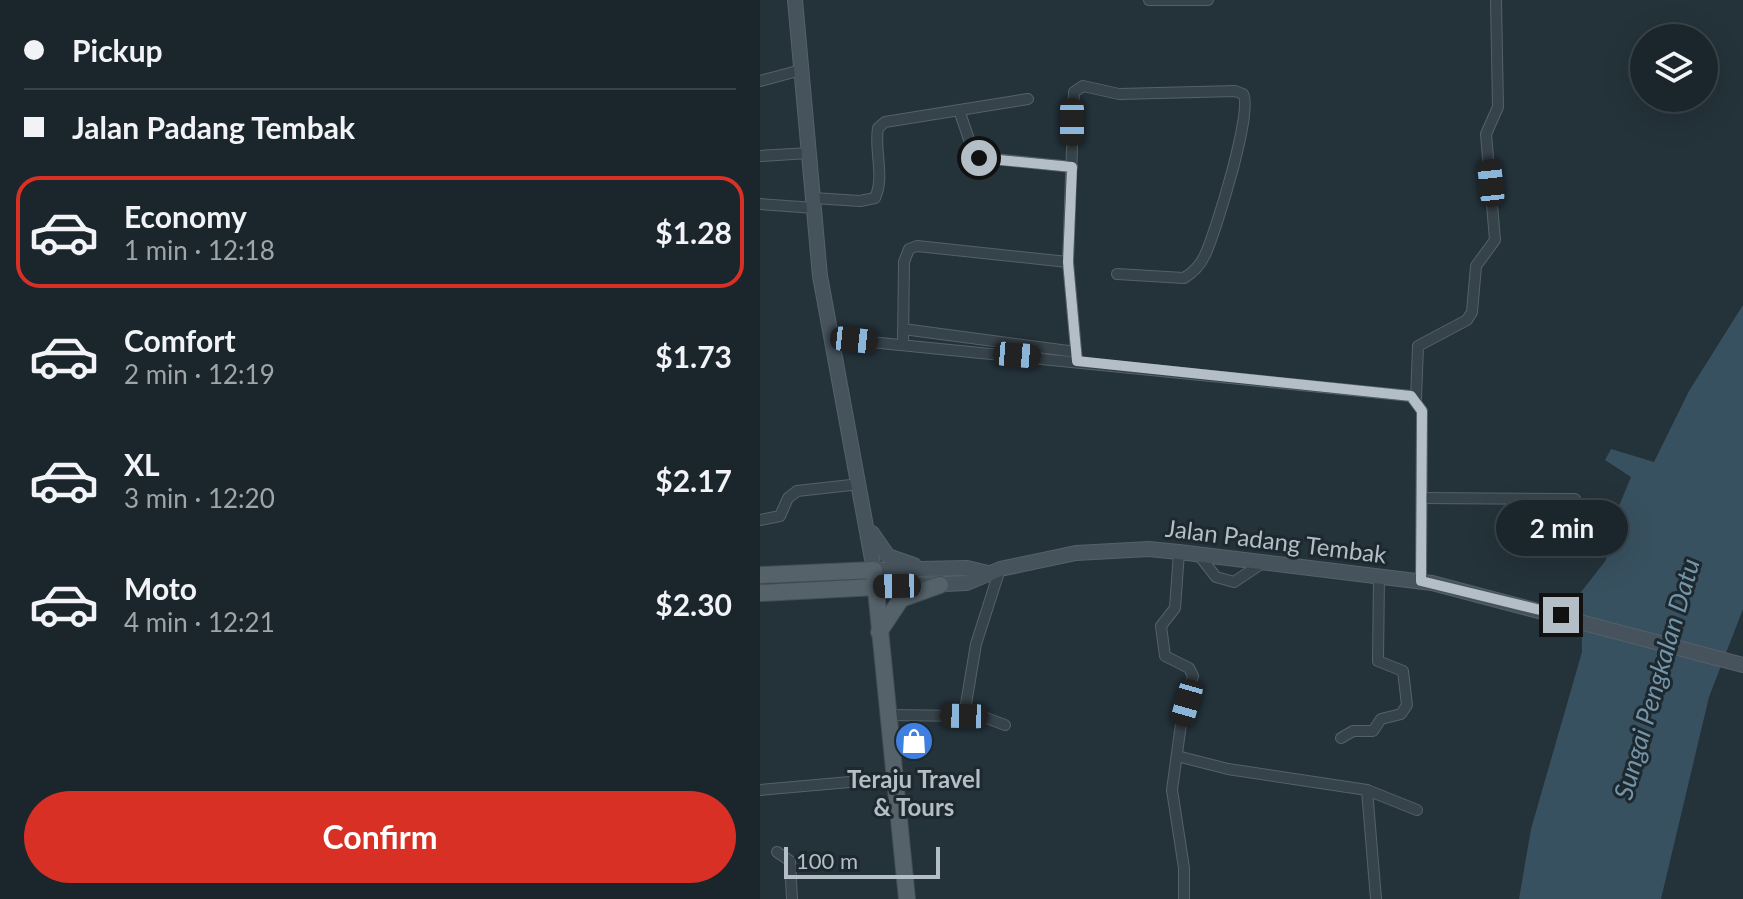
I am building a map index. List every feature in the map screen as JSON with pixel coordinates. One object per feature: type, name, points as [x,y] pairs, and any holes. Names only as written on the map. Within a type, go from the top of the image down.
[{"type":"main road","points":[[795,0],[830,338],[868,526],[875,578],[907,899]]},
{"type":"main road","points":[[868,526],[888,556],[933,569]]},
{"type":"main road","name":"Jalan Padang Tembak","points":[[875,578],[940,585],[967,583],[994,571],[1099,551],[1179,552],[1421,581],[1500,599],[1743,665]]},
{"type":"main road","name":"Jalan Padang Tembak","points":[[875,578],[933,569],[994,571]]},
{"type":"main road","points":[[760,575],[875,578]]},
{"type":"main road","points":[[760,593],[875,578]]},
{"type":"main road","points":[[879,632],[901,599],[940,585]]},
{"type":"street","points":[[1149,0],[1208,0]]},
{"type":"street","points":[[1421,581],[1422,411],[1416,399],[1418,346],[1467,320],[1472,312],[1476,266],[1493,244],[1497,233],[1486,134],[1498,107],[1496,0]]},
{"type":"street","points":[[760,81],[801,70]]},
{"type":"street","points":[[1077,356],[1068,262],[1074,92],[1083,86],[1119,94],[1235,91],[1247,100],[1247,109],[1210,242],[1194,272],[1184,278],[1117,274]]},
{"type":"street","points":[[760,204],[872,200],[879,190],[878,128],[885,122],[1028,99]]},
{"type":"street","points":[[959,110],[975,157],[1072,167]]},
{"type":"street","points":[[760,156],[809,153]]},
{"type":"street","points":[[903,345],[904,262],[906,252],[917,246],[1068,262]]},
{"type":"street","points":[[903,329],[1077,356],[1403,393],[1416,399]]},
{"type":"street","points":[[830,338],[1077,356]]},
{"type":"street","points":[[760,520],[780,516],[791,494],[797,491],[860,484]]},
{"type":"street","points":[[1422,498],[1575,499]]},
{"type":"street","points":[[1179,552],[1174,612],[1161,626],[1165,656],[1189,668],[1193,676],[1177,756],[1173,809],[1184,868],[1184,899]]},
{"type":"street","points":[[1198,554],[1216,577],[1234,582],[1264,562]]},
{"type":"street","points":[[964,716],[976,644],[994,571]]},
{"type":"street","points":[[1341,738],[1353,731],[1373,731],[1381,719],[1401,714],[1407,705],[1403,671],[1378,661],[1379,576]]},
{"type":"street","points":[[889,715],[981,716],[1005,725]]},
{"type":"street","points":[[1177,756],[1228,769],[1367,790],[1417,810]]},
{"type":"street","points":[[760,790],[895,778]]},
{"type":"street","points":[[1367,790],[1376,899]]},
{"type":"street","points":[[777,852],[790,861],[792,899]]},
{"type":"water","name":"Sungai Pengkalan Datu","points":[[1743,305],[1743,609],[1709,697],[1661,899],[1519,899],[1531,829],[1582,652],[1581,592],[1606,560],[1616,513],[1631,477],[1605,460],[1611,449],[1654,462],[1689,391]]},
{"type":"place","name":"Teraju Travel & Tours","points":[[914,741]]},
{"type":"route","points":[[979,158],[1072,167],[1068,262],[1077,361],[1411,396],[1422,411],[1421,581],[1561,615]]}]
